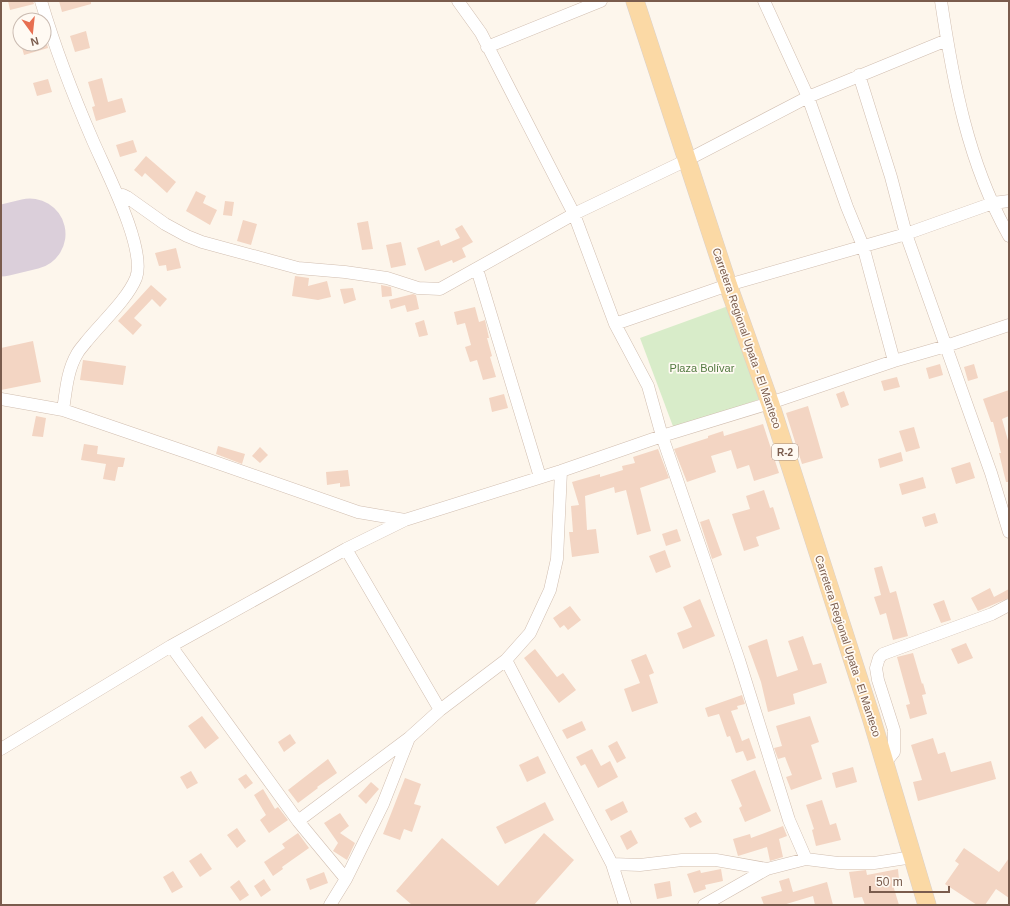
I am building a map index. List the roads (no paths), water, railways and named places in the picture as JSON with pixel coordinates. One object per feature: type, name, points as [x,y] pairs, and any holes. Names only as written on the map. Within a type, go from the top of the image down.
[{"type":"main road","name":"Carretera Regional Upata - El Manteco","points":[[635,1],[728,285],[770,403],[885,763],[927,905]]},
{"type":"street","points":[[41,1],[57,53],[118,197],[131,232],[138,261],[136,277],[126,296],[96,329],[77,354],[68,378],[63,410]]},
{"type":"street","points":[[458,1],[480,33],[574,214],[614,324],[648,386],[662,436],[739,660],[789,820],[806,859]]},
{"type":"street","points":[[487,47],[601,1]]},
{"type":"street","points":[[764,1],[808,97],[847,207],[863,246],[894,361]]},
{"type":"street","points":[[941,1],[963,121],[984,182],[1009,236]]},
{"type":"street","points":[[118,197],[123,195],[127,196],[165,224],[187,236],[298,268],[345,272],[386,278],[418,288],[440,289],[574,214],[687,160],[808,97],[947,40]]},
{"type":"street","points":[[859,75],[891,176],[906,234],[1007,518],[1009,532]]},
{"type":"street","points":[[614,324],[728,285],[906,234],[993,203],[1009,201]]},
{"type":"street","points":[[477,269],[540,477]]},
{"type":"street","points":[[1,749],[171,646],[346,549],[405,520],[561,471],[662,436],[770,403],[894,361],[946,346],[1009,325]]},
{"type":"street","points":[[1,400],[63,410],[358,512],[405,520]]},
{"type":"street","points":[[298,821],[409,738],[440,710],[506,660],[530,633],[550,590],[557,559],[561,471]]},
{"type":"street","points":[[346,549],[440,710]]},
{"type":"street","points":[[885,763],[894,752],[894,730],[878,680],[876,668],[879,658],[883,654],[992,614],[1009,605]]},
{"type":"street","points":[[171,646],[298,821],[346,879]]},
{"type":"street","points":[[506,660],[612,864],[625,905]]},
{"type":"street","points":[[330,905],[346,879],[383,804],[409,738]]},
{"type":"street","points":[[704,905],[767,869],[806,859],[874,863],[913,857]]},
{"type":"street","points":[[612,864],[640,865],[682,860],[716,860],[767,869]]},
{"type":"park label","name":"Plaza Bolívar","points":[[702,368]]}]
